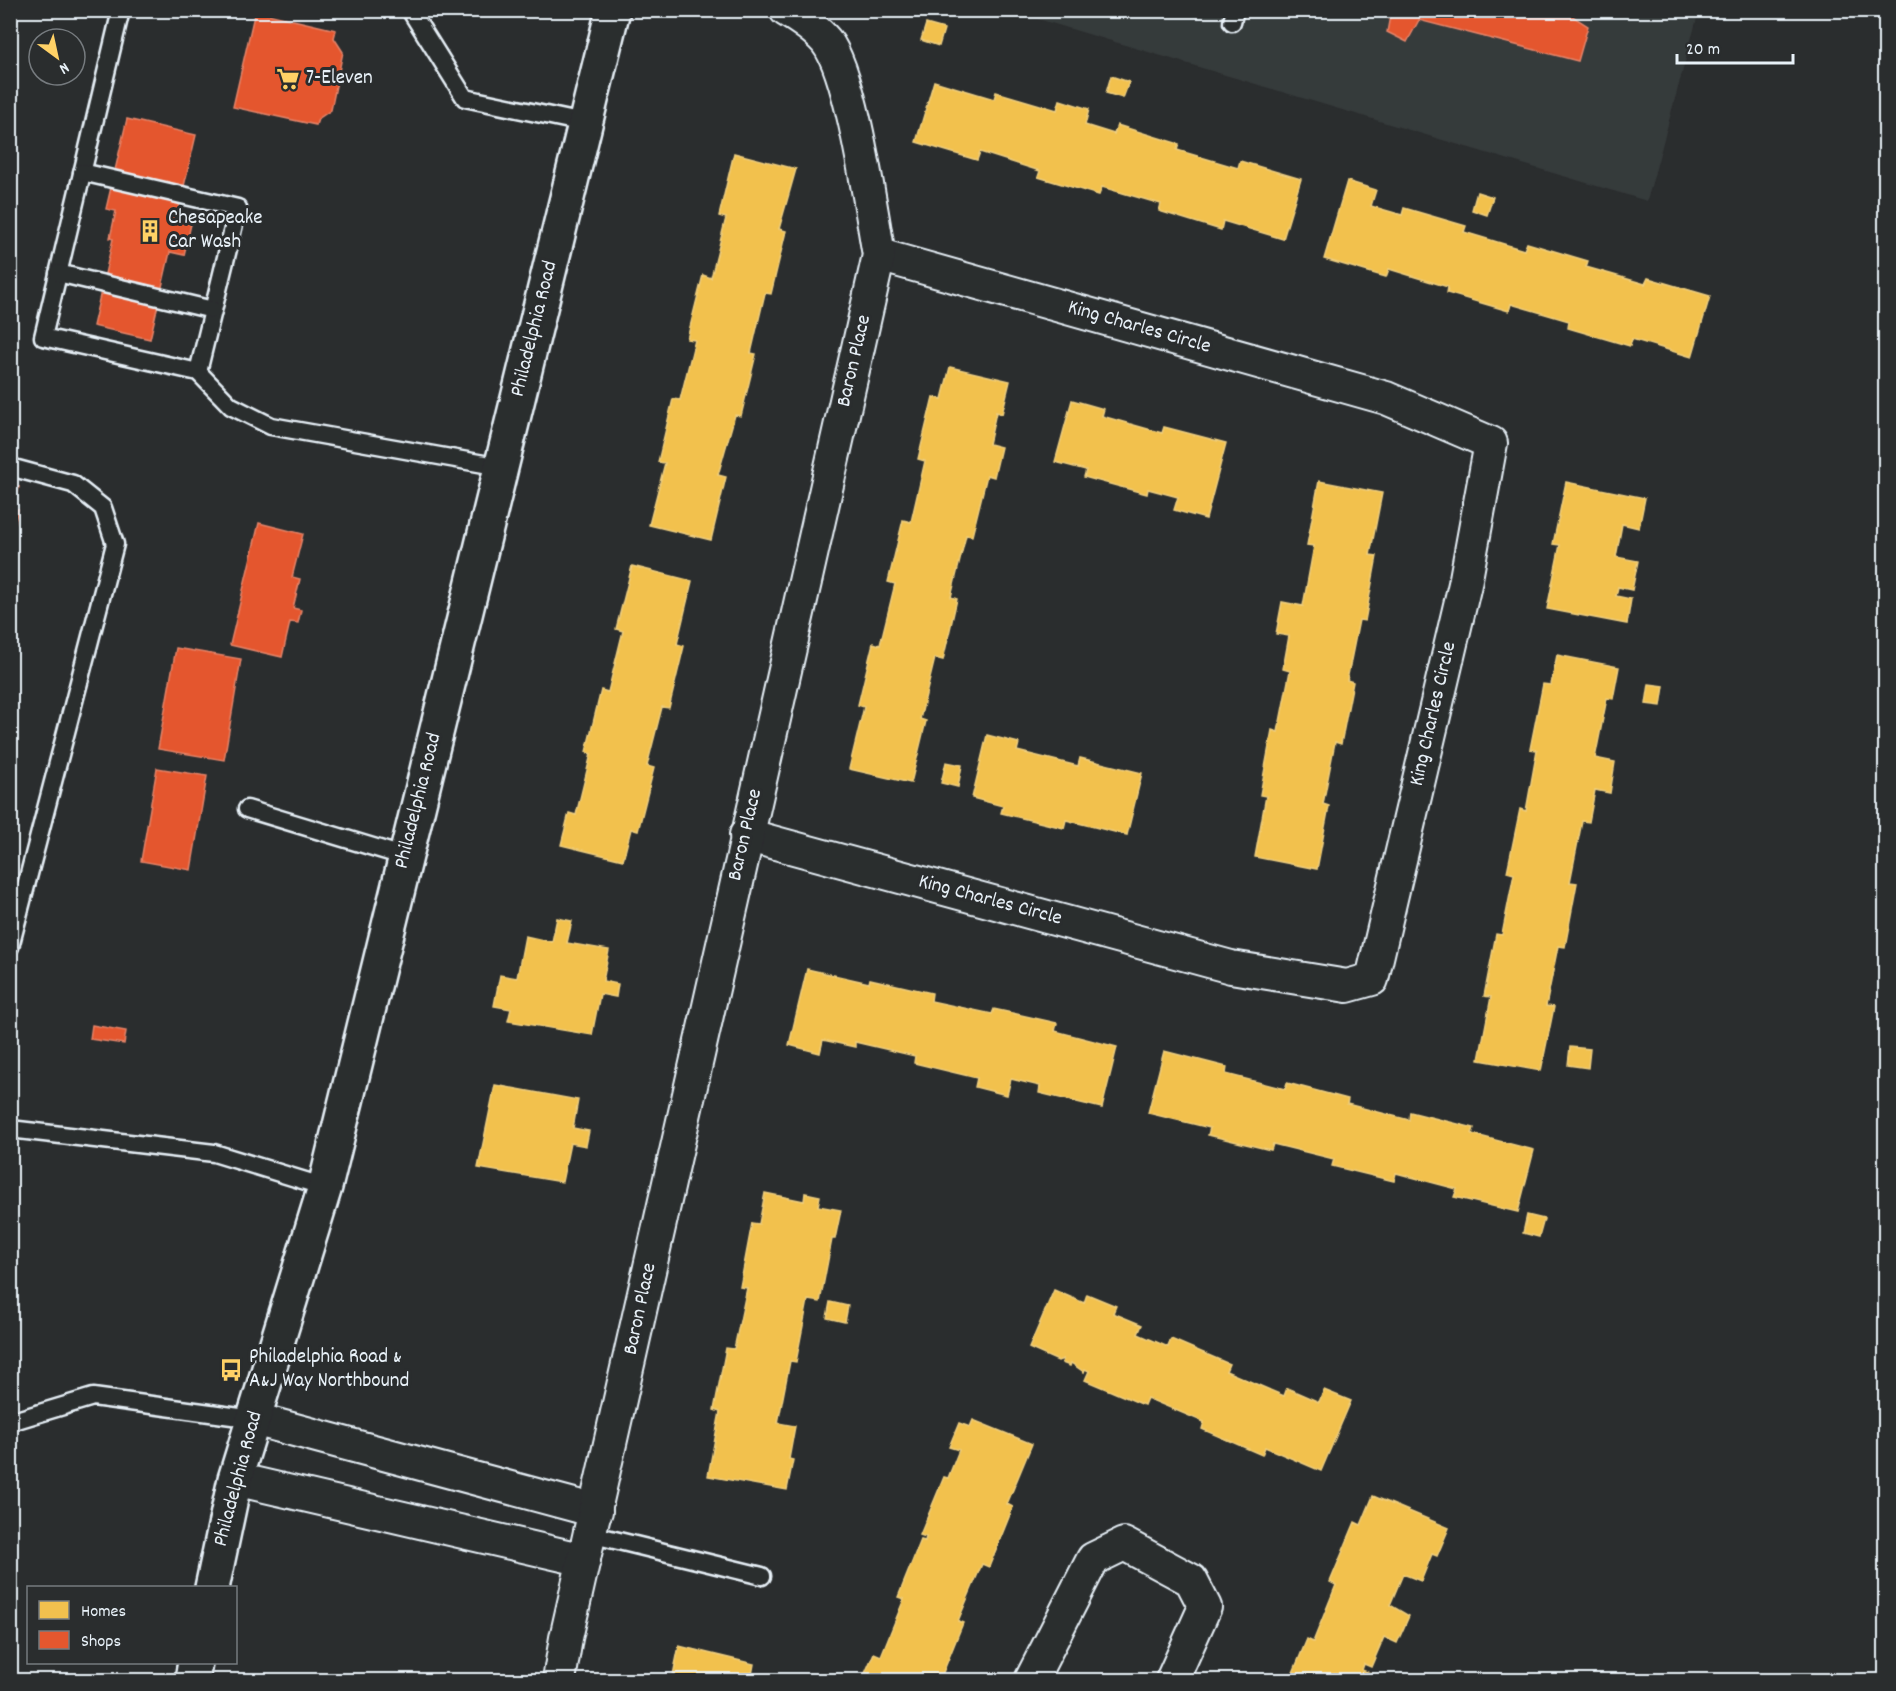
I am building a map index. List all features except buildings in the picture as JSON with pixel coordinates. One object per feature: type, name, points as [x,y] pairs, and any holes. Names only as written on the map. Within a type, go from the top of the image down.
[{"type":"main road","name":"Philadelphia Road","points":[[212,1586],[235,1479],[326,1186],[613,10]]},
{"type":"main road","points":[[192,1680],[195,1664]]},
{"type":"street","name":"Baron Place","points":[[559,1680],[746,834],[879,255],[868,186],[842,75],[827,43],[805,21],[786,10]]},
{"type":"street","name":"King Charles Circle","points":[[746,834],[1231,967],[1347,986],[1372,979],[1465,584],[1491,443],[1386,398],[879,255]]},
{"type":"street","points":[[254,1419],[590,1535]]},
{"type":"street","points":[[235,1479],[590,1535]]},
{"type":"street","points":[[1030,1680],[1093,1559],[1124,1544],[1191,1580],[1205,1607],[1172,1680]]},
{"type":"lane","points":[[121,10],[43,337],[198,372],[231,406],[270,426],[501,467]]},
{"type":"lane","points":[[410,10],[465,98],[585,123]]},
{"type":"lane","points":[[82,172],[238,208],[198,372]]},
{"type":"lane","points":[[58,273],[213,310]]},
{"type":"lane","points":[[10,467],[73,484],[103,508],[115,544],[10,947]]},
{"type":"lane","points":[[247,809],[406,857]]},
{"type":"lane","points":[[10,1129],[214,1153],[326,1186]]},
{"type":"lane","points":[[10,1422],[93,1397],[254,1419]]},
{"type":"lane","points":[[590,1535],[762,1576]]},
{"type":"shaded area","points":[[1011,11],[1699,11],[1647,201]]},
{"type":"place","name":"7-Eleven","points":[[288,79]]},
{"type":"place","name":"Chesapeake Car Wash","points":[[150,231]]},
{"type":"place","name":"Philadelphia Road & A&J Way Northbound","points":[[231,1370]]}]
